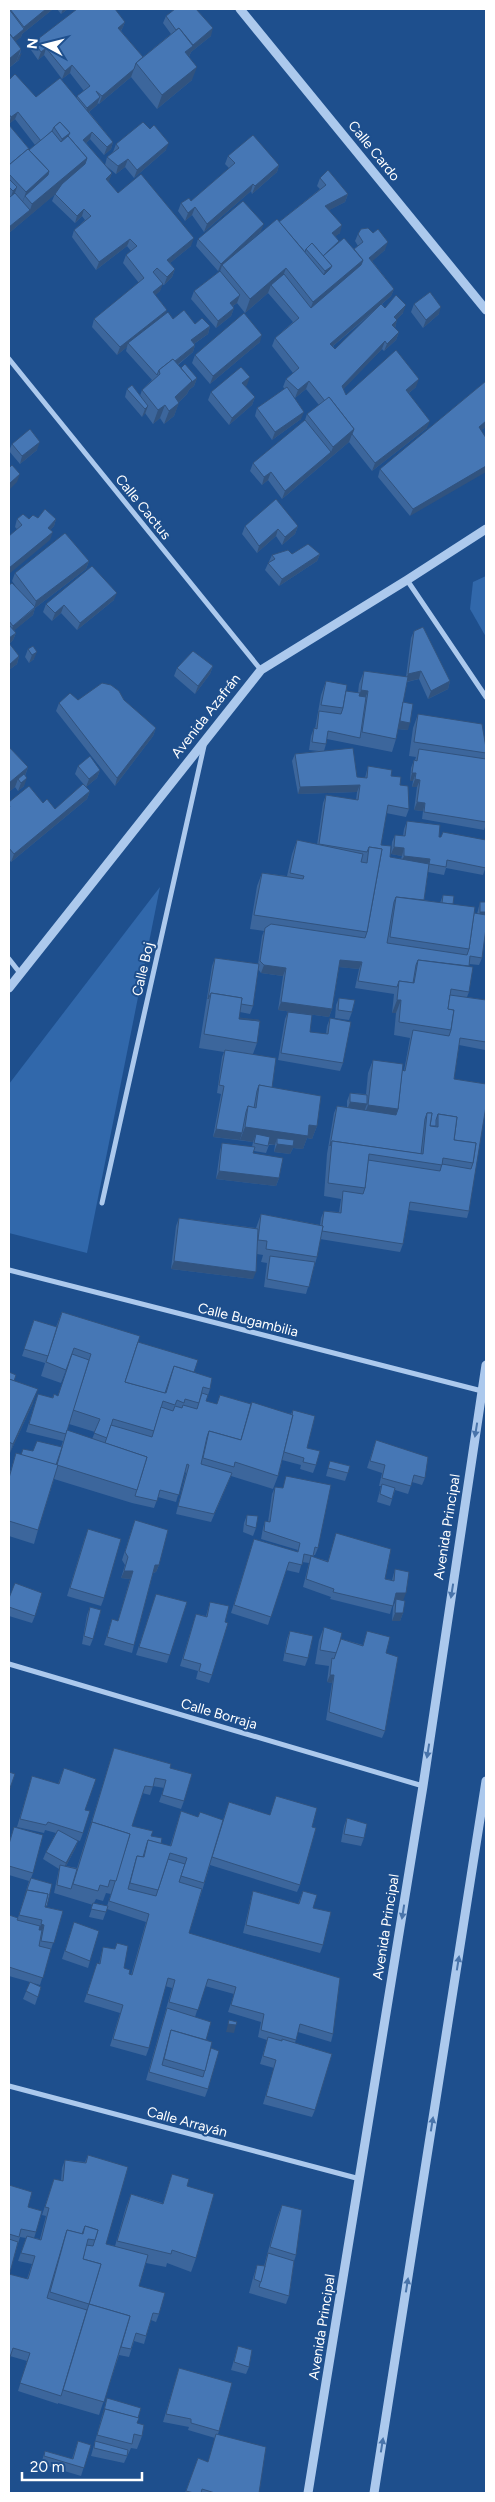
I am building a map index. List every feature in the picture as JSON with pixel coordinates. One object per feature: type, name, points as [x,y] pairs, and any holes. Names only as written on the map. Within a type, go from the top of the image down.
[{"type":"street","name":"Calle Cardo","points":[[240,9],[486,310]]},
{"type":"street","name":"Calle Cactus","points":[[9,359],[260,670]]},
{"type":"street","name":"Avenida Azafrán","points":[[9,988],[260,670],[486,529]]},
{"type":"street","points":[[407,580],[486,698]]},
{"type":"street","name":"Calle Boj","points":[[102,1203],[205,741]]},
{"type":"street","points":[[9,960],[20,973]]},
{"type":"street","name":"Calle Bugambilia","points":[[9,1270],[482,1391]]},
{"type":"street","name":"Avenida Principal","points":[[308,2493],[423,1786],[486,1365]]},
{"type":"street","name":"Calle Borraja","points":[[9,1664],[423,1786]]},
{"type":"street","points":[[374,2493],[486,1781]]},
{"type":"street","name":"Calle Arrayán","points":[[9,2086],[360,2179]]},
{"type":"shaded area","points":[[486,576],[486,637],[470,609],[473,582]]},
{"type":"shaded area","points":[[160,887],[87,1253],[9,1233],[9,1084]]},
{"type":"building","points":[[9,9],[24,29],[13,38],[9,33]]},
{"type":"building","points":[[10,9],[46,9],[24,27]]},
{"type":"building","points":[[77,9],[115,9],[125,22],[118,28],[143,57],[136,63],[134,69],[102,96],[96,91],[100,97],[87,108],[77,96],[90,86],[72,65],[65,71],[46,48],[41,52],[34,42]]},
{"type":"building","points":[[175,9],[196,9],[213,28],[193,45],[179,28],[176,30],[166,16]]},
{"type":"building","points":[[179,28],[193,46],[185,52],[197,67],[162,95],[136,63]]},
{"type":"building","points":[[9,33],[21,49],[9,59]]},
{"type":"building","points":[[15,74],[36,97],[60,78],[113,142],[107,147],[92,132],[83,140],[112,173],[106,179],[118,193],[141,174],[194,238],[167,260],[175,269],[167,277],[157,268],[153,272],[163,284],[153,292],[167,310],[120,347],[94,319],[144,278],[126,255],[137,246],[130,239],[99,262],[74,230],[91,216],[84,209],[77,216],[55,194],[62,184],[85,164],[87,158],[68,136],[70,133],[60,122],[41,141],[18,112],[11,117],[9,114],[9,80]]},
{"type":"building","points":[[60,122],[70,133],[62,139],[54,127]]},
{"type":"building","points":[[143,122],[150,129],[154,125],[169,143],[137,170],[128,159],[118,166],[107,157],[119,148],[116,144]]},
{"type":"building","points":[[9,125],[30,150],[28,149],[9,165]]},
{"type":"building","points":[[52,131],[61,142],[68,136],[87,158],[32,204],[25,196],[48,175],[49,171],[29,150]]},
{"type":"building","points":[[253,135],[279,165],[255,186],[253,184],[207,224],[195,207],[188,213],[181,203],[189,198],[191,201],[235,163],[228,156]]},
{"type":"building","points":[[28,149],[49,171],[26,192],[9,174],[9,165]]},
{"type":"building","points":[[328,170],[348,194],[325,206],[342,225],[332,233],[339,241],[323,256],[312,243],[305,252],[279,222],[326,185],[320,178]]},
{"type":"building","points":[[9,179],[17,187],[13,191],[9,187]]},
{"type":"building","points":[[15,193],[30,210],[9,227],[9,195],[10,197]]},
{"type":"building","points":[[243,201],[264,224],[221,264],[198,239]]},
{"type":"building","points":[[277,219],[324,275],[332,266],[323,256],[344,238],[363,260],[313,302],[286,268],[250,299],[222,265]]},
{"type":"building","points":[[368,228],[373,233],[378,229],[388,242],[369,258],[394,289],[330,344],[335,349],[381,304],[385,308],[396,295],[406,305],[394,317],[397,320],[392,325],[399,332],[387,344],[385,341],[342,386],[346,395],[396,350],[419,379],[406,390],[430,421],[375,463],[352,434],[354,429],[329,397],[325,401],[309,381],[298,390],[286,379],[299,368],[275,338],[299,318],[271,285],[284,274],[311,308],[361,265],[363,260],[354,249],[363,242],[358,234],[361,229]]},
{"type":"building","points":[[312,243],[332,266],[325,271],[306,249]]},
{"type":"building","points":[[220,271],[240,295],[230,303],[234,308],[218,321],[194,291]]},
{"type":"building","points":[[430,292],[441,307],[426,320],[414,304]]},
{"type":"building","points":[[184,310],[195,324],[202,318],[210,326],[191,340],[195,345],[175,361],[173,359],[159,370],[157,375],[128,343],[168,312],[173,319]]},
{"type":"building","points":[[244,313],[262,335],[213,376],[195,355]]},
{"type":"building","points":[[173,359],[192,381],[175,397],[179,403],[169,411],[165,405],[158,410],[142,390],[160,374],[159,370]]},
{"type":"building","points":[[185,364],[197,378],[192,382],[181,368]]},
{"type":"building","points":[[241,367],[250,377],[242,383],[255,397],[232,418],[211,392]]},
{"type":"building","points":[[486,381],[486,421],[479,427],[486,438],[486,466],[413,509],[380,469]]},
{"type":"building","points":[[132,385],[148,406],[145,409],[127,389]]},
{"type":"building","points":[[287,387],[304,412],[275,432],[257,408]]},
{"type":"building","points":[[329,397],[354,429],[333,447],[307,414]]},
{"type":"building","points":[[305,420],[331,452],[285,491],[271,472],[264,477],[253,463]]},
{"type":"building","points":[[30,429],[40,442],[22,456],[12,444]]},
{"type":"building","points":[[12,465],[20,474],[9,484],[9,468]]},
{"type":"building","points":[[276,499],[298,526],[285,537],[278,529],[259,546],[245,526]]},
{"type":"building","points":[[45,509],[56,519],[48,528],[53,532],[9,568],[9,536],[22,525],[17,519],[23,514],[29,519],[33,515],[38,518]]},
{"type":"building","points":[[65,533],[89,561],[36,601],[15,573]]},
{"type":"building","points":[[308,544],[320,554],[282,579],[268,563],[275,559],[272,555],[288,550],[292,554]]},
{"type":"building","points":[[92,566],[117,593],[80,623],[64,605],[55,613],[46,604]]},
{"type":"building","points":[[12,583],[35,607],[13,626],[9,621],[9,585]]},
{"type":"building","points":[[9,625],[16,633],[9,638]]},
{"type":"building","points":[[423,627],[450,681],[431,691],[421,671],[408,674],[414,631]]},
{"type":"building","points":[[9,643],[19,656],[9,665]]},
{"type":"building","points":[[33,646],[37,652],[32,655],[28,649]]},
{"type":"building","points":[[193,651],[213,666],[198,686],[177,668]]},
{"type":"building","points":[[364,671],[408,677],[396,739],[362,732],[368,691],[361,690]]},
{"type":"building","points":[[326,681],[347,685],[343,708],[321,705]]},
{"type":"building","points":[[102,683],[111,685],[119,691],[124,700],[156,728],[117,778],[59,703],[70,693],[78,700]]},
{"type":"building","points":[[346,691],[360,693],[359,696],[366,697],[360,738],[328,731],[326,744],[312,742],[314,728],[317,729],[319,711],[341,714]]},
{"type":"building","points":[[403,702],[413,704],[410,723],[400,721]]},
{"type":"building","points":[[418,714],[482,724],[486,753],[414,742]]},
{"type":"building","points":[[9,747],[28,767],[9,783]]},
{"type":"building","points":[[353,748],[357,777],[367,778],[368,766],[392,770],[391,776],[401,777],[400,785],[408,786],[409,809],[388,805],[381,845],[391,846],[390,857],[429,864],[424,900],[396,897],[387,943],[467,955],[474,913],[486,915],[482,958],[470,956],[469,966],[418,960],[413,983],[399,981],[397,987],[358,981],[362,962],[340,960],[332,1009],[281,1002],[286,968],[264,965],[260,961],[265,928],[271,924],[365,938],[367,932],[382,849],[369,847],[367,852],[319,844],[326,795],[358,800],[360,785],[300,787],[295,754]]},
{"type":"building","points":[[419,749],[486,759],[486,822],[424,812],[425,803],[417,802],[420,780],[415,779],[416,773],[412,773],[414,760],[417,761]]},
{"type":"building","points":[[90,756],[100,770],[89,779],[78,766]]},
{"type":"building","points":[[24,774],[27,778],[21,783],[18,779]]},
{"type":"building","points":[[83,784],[90,791],[14,854],[9,848],[9,802],[29,786],[43,803],[47,799],[55,809]]},
{"type":"building","points":[[407,821],[440,825],[439,837],[441,837],[443,832],[486,840],[486,868],[447,860],[446,867],[429,864],[430,859],[404,856],[404,848],[394,847],[395,835],[405,836]]},
{"type":"building","points":[[297,840],[363,854],[361,862],[367,863],[369,847],[382,849],[367,932],[254,915],[262,873],[303,879],[304,876],[290,873]]},
{"type":"building","points":[[443,895],[454,896],[453,904],[442,903]]},
{"type":"building","points":[[396,897],[475,907],[469,949],[390,937]]},
{"type":"building","points":[[480,902],[486,902],[486,912],[480,912]]},
{"type":"building","points":[[215,958],[259,964],[253,1006],[241,1004],[242,998],[211,993],[208,999]]},
{"type":"building","points":[[418,960],[473,967],[469,992],[451,989],[448,1009],[454,1010],[451,1030],[399,1022],[401,1000],[397,1000],[399,981],[414,983]]},
{"type":"building","points":[[211,993],[242,998],[239,1019],[260,1021],[257,1043],[204,1034]]},
{"type":"building","points":[[450,995],[486,1000],[486,1042],[460,1038],[454,1079],[486,1084],[486,1106],[469,1211],[410,1202],[403,1244],[322,1231],[324,1211],[341,1213],[343,1191],[363,1194],[368,1160],[440,1171],[442,1164],[471,1169],[476,1143],[454,1140],[457,1117],[438,1114],[436,1126],[430,1126],[432,1113],[427,1113],[421,1154],[332,1141],[330,1146],[337,1106],[396,1115],[402,1070],[405,1071],[413,1030],[449,1036],[454,1010],[448,1009]]},
{"type":"building","points":[[339,998],[355,1000],[352,1012],[338,1010]]},
{"type":"building","points":[[288,1012],[312,1015],[310,1032],[328,1034],[330,1018],[351,1022],[343,1063],[281,1053]]},
{"type":"building","points":[[225,1050],[276,1058],[272,1088],[259,1085],[254,1108],[248,1106],[242,1133],[216,1129],[224,1086],[219,1085]]},
{"type":"building","points":[[373,1060],[403,1064],[398,1109],[368,1105]]},
{"type":"building","points":[[259,1085],[321,1096],[317,1126],[309,1125],[308,1136],[245,1127],[248,1106],[256,1108]]},
{"type":"building","points":[[350,1093],[367,1095],[367,1104],[350,1102]]},
{"type":"building","points":[[427,1113],[432,1113],[430,1126],[438,1127],[438,1114],[457,1117],[454,1140],[476,1143],[473,1163],[443,1158],[442,1165],[369,1154],[365,1188],[328,1183],[332,1141],[423,1154]]},
{"type":"building","points":[[256,1134],[270,1137],[268,1146],[254,1143]]},
{"type":"building","points":[[277,1138],[294,1140],[293,1146],[277,1144]]},
{"type":"building","points":[[222,1143],[255,1147],[253,1153],[283,1158],[279,1178],[219,1171]]},
{"type":"building","points":[[261,1214],[323,1226],[317,1257],[266,1249],[267,1241],[258,1240]]},
{"type":"building","points":[[179,1218],[258,1229],[256,1272],[174,1261]]},
{"type":"building","points":[[270,1256],[315,1262],[309,1287],[267,1279]]},
{"type":"building","points":[[62,1312],[140,1336],[125,1382],[166,1393],[174,1366],[212,1378],[210,1389],[203,1387],[199,1403],[185,1399],[184,1403],[177,1400],[175,1405],[163,1401],[154,1431],[113,1419],[107,1438],[94,1433],[100,1419],[73,1410],[91,1354],[74,1348],[66,1370],[46,1362]]},
{"type":"building","points":[[34,1320],[57,1327],[48,1356],[24,1349]]},
{"type":"building","points":[[138,1342],[198,1360],[194,1372],[174,1366],[165,1393],[125,1382]]},
{"type":"building","points":[[72,1354],[89,1360],[66,1434],[29,1424],[38,1394],[53,1398],[54,1394],[58,1396]]},
{"type":"building","points":[[9,1372],[16,1375],[14,1381],[9,1379]]},
{"type":"building","points":[[9,1379],[38,1389],[13,1444],[9,1442]]},
{"type":"building","points":[[202,1393],[208,1395],[206,1401],[217,1404],[220,1395],[251,1404],[241,1440],[209,1431],[201,1464],[232,1473],[214,1514],[178,1506],[189,1465],[187,1464],[179,1495],[160,1490],[157,1501],[135,1496],[147,1457],[105,1443],[111,1425],[152,1437],[161,1407],[173,1411],[175,1406],[182,1408],[183,1405],[197,1409]]},
{"type":"building","points":[[252,1402],[293,1415],[278,1476],[235,1462],[234,1467],[203,1458],[209,1431],[241,1440]]},
{"type":"building","points":[[293,1410],[315,1416],[307,1448],[320,1451],[316,1465],[303,1462],[304,1458],[284,1452]]},
{"type":"building","points":[[67,1430],[147,1457],[137,1490],[57,1465]]},
{"type":"building","points":[[376,1440],[428,1457],[425,1478],[414,1475],[411,1486],[382,1478],[385,1465],[370,1461]]},
{"type":"building","points":[[37,1441],[62,1447],[56,1465],[21,1455],[23,1449],[33,1451]]},
{"type":"building","points":[[16,1453],[58,1465],[38,1530],[9,1521],[9,1478]]},
{"type":"building","points":[[330,1461],[350,1466],[348,1473],[328,1468]]},
{"type":"building","points":[[286,1476],[331,1485],[318,1548],[315,1547],[313,1556],[304,1554],[302,1565],[289,1562],[271,1617],[234,1605],[254,1539],[298,1552],[300,1543],[264,1531],[265,1521],[270,1522],[275,1487],[283,1488]]},
{"type":"building","points":[[382,1484],[395,1488],[392,1499],[380,1494]]},
{"type":"building","points":[[247,1515],[258,1516],[256,1528],[246,1525]]},
{"type":"building","points":[[135,1520],[168,1530],[159,1565],[155,1565],[134,1645],[107,1637],[112,1619],[118,1621],[133,1571],[124,1571],[128,1557],[125,1552]]},
{"type":"building","points":[[88,1529],[121,1539],[104,1598],[70,1588]]},
{"type":"building","points":[[336,1533],[391,1549],[385,1579],[394,1581],[395,1569],[409,1572],[406,1593],[396,1593],[393,1606],[333,1592],[334,1589],[306,1579],[311,1556],[328,1562]]},
{"type":"building","points":[[15,1583],[42,1593],[35,1616],[9,1607],[9,1598]]},
{"type":"building","points":[[156,1594],[187,1602],[170,1655],[139,1647]]},
{"type":"building","points":[[396,1599],[405,1601],[403,1613],[395,1613]]},
{"type":"building","points":[[210,1602],[229,1606],[225,1622],[228,1623],[212,1675],[199,1671],[201,1664],[183,1659],[196,1614],[207,1617]]},
{"type":"building","points":[[90,1607],[101,1610],[93,1639],[84,1636]]},
{"type":"building","points":[[324,1627],[342,1633],[337,1653],[320,1650]]},
{"type":"building","points":[[290,1631],[313,1636],[308,1658],[285,1653]]},
{"type":"building","points":[[367,1631],[390,1637],[386,1653],[398,1657],[385,1731],[329,1712],[334,1675],[330,1675],[332,1658],[334,1659],[341,1639],[363,1646]]},
{"type":"building","points":[[114,1748],[171,1764],[170,1768],[192,1774],[184,1801],[162,1795],[166,1780],[155,1778],[153,1787],[145,1786],[132,1826],[153,1831],[151,1836],[162,1838],[161,1844],[148,1840],[143,1857],[137,1856],[128,1889],[156,1896],[168,1859],[185,1864],[179,1882],[202,1889],[189,1933],[340,1978],[333,2034],[300,2024],[296,2040],[261,2030],[264,2014],[231,2005],[236,1987],[208,1979],[198,2010],[169,2002],[175,1980],[168,1978],[149,2048],[113,2039],[123,2005],[87,1994],[97,1963],[100,1964],[103,1947],[115,1949],[117,1943],[128,1946],[124,1968],[130,1970],[129,1974],[132,1975],[149,1914],[109,1901],[130,1834],[92,1822],[90,1828]]},
{"type":"building","points":[[64,1768],[96,1779],[85,1810],[90,1811],[83,1833],[48,1822],[46,1825],[20,1819],[32,1776],[59,1784]]},
{"type":"building","points":[[9,1772],[15,1774],[9,1791]]},
{"type":"building","points":[[276,1796],[317,1808],[312,1827],[316,1828],[300,1885],[212,1857],[229,1802],[270,1815]]},
{"type":"building","points":[[181,1811],[198,1817],[200,1812],[223,1820],[204,1883],[181,1876],[187,1858],[170,1853],[158,1890],[130,1883],[137,1856],[144,1857],[148,1840],[171,1846]]},
{"type":"building","points":[[347,1818],[367,1824],[364,1838],[344,1834]]},
{"type":"building","points":[[92,1822],[130,1834],[116,1881],[110,1880],[108,1887],[100,1885],[98,1891],[73,1884]]},
{"type":"building","points":[[14,1827],[43,1835],[33,1873],[9,1866],[9,1844]]},
{"type":"building","points":[[58,1830],[78,1841],[66,1863],[46,1852]]},
{"type":"building","points":[[60,1865],[77,1869],[71,1889],[57,1885]]},
{"type":"building","points":[[31,1878],[52,1884],[47,1906],[45,1906],[48,1894],[27,1890],[25,1895]]},
{"type":"building","points":[[27,1890],[48,1894],[45,1907],[63,1911],[54,1943],[41,1941],[44,1925],[41,1924],[42,1920],[19,1915]]},
{"type":"building","points":[[253,1891],[299,1904],[303,1891],[317,1895],[313,1908],[331,1912],[323,1945],[246,1925]]},
{"type":"building","points":[[93,1903],[108,1906],[106,1912],[91,1909]]},
{"type":"building","points":[[9,1915],[18,1918],[17,1920],[40,1926],[39,1930],[42,1930],[39,1946],[51,1949],[43,1978],[9,1967]]},
{"type":"building","points":[[74,1922],[99,1931],[90,1961],[65,1951]]},
{"type":"building","points":[[30,1982],[41,1987],[38,1997],[26,1991]]},
{"type":"building","points":[[167,2008],[211,2022],[206,2040],[171,2030],[162,2065],[203,2077],[211,2048],[219,2051],[208,2089],[149,2072]]},
{"type":"building","points":[[229,2020],[237,2022],[236,2025],[228,2024]]},
{"type":"building","points":[[171,2030],[212,2042],[205,2071],[164,2059]]},
{"type":"building","points":[[268,2037],[282,2041],[282,2039],[332,2054],[315,2110],[266,2096],[276,2060],[263,2056]]},
{"type":"building","points":[[88,2155],[128,2167],[106,2244],[148,2255],[139,2286],[165,2293],[159,2314],[153,2313],[146,2336],[136,2333],[131,2349],[121,2347],[130,2316],[89,2304],[101,2264],[83,2259],[86,2245],[93,2246],[98,2230],[85,2226],[82,2234],[67,2230],[47,2298],[87,2310],[61,2396],[20,2383],[30,2353],[13,2348],[9,2360],[9,2274],[28,2279],[35,2256],[21,2253],[27,2236],[41,2240],[49,2208],[45,2207],[54,2179],[63,2181],[65,2160],[86,2163]]},
{"type":"building","points":[[172,2174],[189,2179],[187,2186],[214,2194],[196,2258],[172,2250],[171,2254],[117,2241],[131,2194],[163,2204]]},
{"type":"building","points":[[9,2185],[32,2192],[28,2207],[42,2211],[36,2232],[21,2229],[19,2237],[9,2234]]},
{"type":"building","points":[[282,2205],[302,2210],[296,2255],[270,2247]]},
{"type":"building","points":[[85,2226],[98,2230],[95,2240],[88,2239],[83,2259],[101,2264],[89,2304],[50,2292],[67,2230],[83,2234]]},
{"type":"building","points":[[9,2239],[18,2242],[9,2276]]},
{"type":"building","points":[[268,2253],[294,2261],[289,2296],[259,2287]]},
{"type":"building","points":[[257,2265],[265,2266],[261,2282],[254,2279]]},
{"type":"building","points":[[89,2304],[130,2316],[104,2402],[63,2390]]},
{"type":"building","points":[[238,2346],[252,2350],[249,2367],[234,2362]]},
{"type":"building","points":[[179,2368],[232,2383],[219,2431],[191,2423],[191,2419],[166,2414]]},
{"type":"building","points":[[107,2398],[141,2408],[138,2418],[105,2409],[103,2415]]},
{"type":"building","points":[[105,2409],[139,2418],[137,2423],[144,2425],[142,2436],[134,2434],[132,2444],[97,2435]]},
{"type":"building","points":[[216,2434],[266,2447],[259,2493],[215,2493],[202,2489],[201,2493],[186,2491],[198,2458],[208,2462]]},
{"type":"building","points":[[78,2441],[91,2445],[84,2468],[44,2456],[45,2451],[73,2459]]},
{"type":"building","points":[[95,2441],[128,2450],[127,2456],[94,2448]]}]
